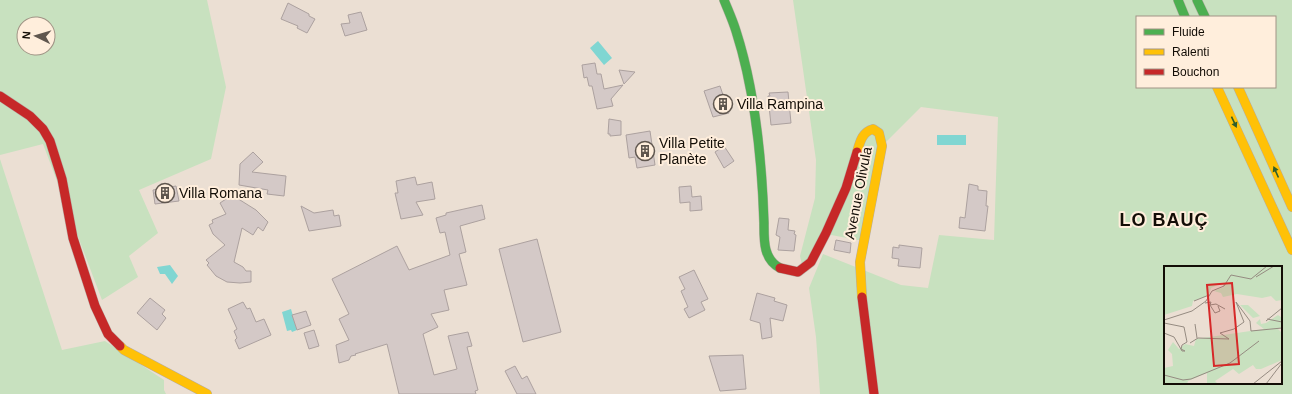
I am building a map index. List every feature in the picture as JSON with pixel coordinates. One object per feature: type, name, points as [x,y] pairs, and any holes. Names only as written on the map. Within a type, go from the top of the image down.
[{"type":"main road","name":"Avenue Olivula","points":[[724,0],[736,31],[748,77],[755,120],[763,199],[764,243],[771,262],[779,268],[792,272],[798,272],[808,265],[826,234],[846,188],[862,137],[866,132],[875,130],[879,132],[882,138],[882,146],[860,262],[862,294],[874,394]]},
{"type":"main road","points":[[1178,0],[1185,16]]},
{"type":"main road","points":[[1197,0],[1205,16]]},
{"type":"main road","points":[[1217,88],[1292,250]]},
{"type":"main road","points":[[1238,88],[1292,208]]},
{"type":"main road","points":[[0,96],[30,116],[43,129],[50,141],[62,179],[73,238],[95,306],[108,334],[124,350],[207,394]]},
{"type":"green space","points":[[0,0],[207,0],[226,87],[211,159],[139,190],[158,233],[129,256],[138,277],[102,300],[43,144],[0,155]]},
{"type":"green space","points":[[793,0],[1292,0],[1292,394],[820,394],[816,337],[809,288],[823,254],[901,285],[928,288],[939,235],[994,240],[998,117],[921,107],[882,146],[863,241],[826,234],[803,269],[800,256],[815,198],[816,160]]},
{"type":"green space","points":[[0,159],[62,350],[105,341],[164,380],[164,390],[166,394],[0,394]]},
{"type":"water","points":[[598,41],[612,58],[604,65],[590,48]]},
{"type":"water","points":[[937,135],[966,135],[966,145],[937,145]]},
{"type":"water","points":[[170,265],[178,276],[172,284],[165,274],[160,274],[157,267]]},
{"type":"water","points":[[291,309],[297,330],[292,332],[291,330],[287,331],[282,312]]},
{"type":"building","points":[[288,3],[309,14],[309,16],[315,19],[307,33],[297,28],[298,26],[281,19]]},
{"type":"building","points":[[361,12],[367,30],[345,36],[341,24],[350,23],[348,15]]},
{"type":"building","points":[[595,63],[597,74],[601,74],[604,89],[623,85],[611,99],[613,106],[597,109],[592,86],[589,86],[587,77],[584,78],[582,65]]},
{"type":"building","points":[[619,70],[635,72],[624,84]]},
{"type":"building","points":[[720,86],[729,113],[713,117],[704,91]]},
{"type":"building","points":[[788,92],[791,123],[771,125],[769,93]]},
{"type":"building","points":[[609,119],[621,121],[621,135],[610,136],[610,134],[608,134]]},
{"type":"building","name":"Villa Petite Planète","points":[[650,131],[655,165],[637,168],[635,157],[629,158],[626,135]]},
{"type":"building","points":[[724,146],[734,161],[724,168],[715,152]]},
{"type":"building","points":[[253,152],[263,162],[252,172],[286,176],[284,196],[267,194],[268,190],[239,185],[240,164]]},
{"type":"building","points":[[415,177],[417,185],[432,182],[435,199],[416,202],[423,215],[401,219],[395,193],[398,193],[396,181]]},
{"type":"building","points":[[969,184],[978,186],[978,190],[987,191],[986,206],[988,206],[985,231],[959,228],[960,217],[965,218]]},
{"type":"building","name":"Villa Romana","points":[[176,186],[179,201],[155,204],[153,190]]},
{"type":"building","points":[[691,186],[692,197],[701,196],[702,210],[690,211],[690,202],[680,203],[679,187]]},
{"type":"building","points":[[232,195],[256,210],[268,222],[263,231],[258,227],[253,235],[242,228],[234,262],[243,267],[246,271],[251,271],[251,282],[227,282],[216,276],[207,265],[209,263],[206,260],[225,245],[213,234],[209,225],[213,223],[212,220],[226,214],[220,203]]},
{"type":"building","points":[[482,205],[485,219],[460,226],[466,252],[459,254],[467,285],[444,290],[449,310],[431,314],[438,327],[423,334],[434,375],[457,369],[448,336],[468,332],[472,346],[467,347],[478,390],[475,391],[476,394],[399,394],[387,344],[355,354],[356,355],[351,356],[349,360],[339,363],[336,345],[349,340],[339,319],[349,314],[332,279],[397,246],[409,270],[450,255],[445,232],[440,233],[436,218],[446,215],[446,213]]},
{"type":"building","points":[[301,206],[314,213],[333,210],[334,216],[339,215],[341,226],[309,231]]},
{"type":"building","points":[[779,218],[789,219],[788,230],[795,231],[794,251],[778,250],[780,237],[776,235]]},
{"type":"building","points":[[537,239],[561,332],[523,342],[499,249]]},
{"type":"building","points":[[836,240],[851,243],[850,253],[834,250]]},
{"type":"building","points":[[899,245],[922,248],[920,268],[898,266],[899,259],[892,258],[893,247],[899,248]]},
{"type":"building","points":[[694,270],[708,299],[701,302],[705,310],[689,318],[684,309],[688,307],[681,291],[685,289],[679,277]]},
{"type":"building","points":[[757,293],[775,298],[774,301],[787,305],[783,321],[770,318],[772,337],[762,339],[760,323],[750,320]]},
{"type":"building","points":[[150,298],[165,310],[162,314],[166,318],[157,330],[137,313]]},
{"type":"building","points":[[243,302],[247,309],[250,308],[256,322],[264,319],[271,335],[239,349],[235,340],[237,338],[234,331],[237,329],[228,309]]},
{"type":"building","points":[[306,311],[311,325],[297,330],[292,315]]},
{"type":"building","points":[[314,330],[319,346],[309,349],[304,333]]},
{"type":"building","points":[[743,355],[746,389],[720,391],[709,356]]},
{"type":"building","points":[[515,366],[522,379],[527,376],[536,394],[517,394],[505,371]]},
{"type":"traffic: fast","points":[[724,0],[735,27],[743,54],[753,102],[759,151],[764,236],[767,254],[770,260],[780,268]]},
{"type":"traffic: fast","points":[[1178,0],[1185,16]]},
{"type":"traffic: fast","points":[[1197,0],[1205,16]]},
{"type":"traffic: slow","points":[[1217,88],[1292,250]]},
{"type":"traffic: slow","points":[[1238,88],[1292,207]]},
{"type":"traffic: slow","points":[[857,152],[866,132],[873,129],[879,133],[882,146],[860,262],[862,297]]},
{"type":"traffic: slow","points":[[120,346],[124,350],[207,394]]},
{"type":"traffic: jam","points":[[0,96],[30,116],[43,129],[50,141],[62,179],[73,238],[95,306],[108,334],[120,346]]},
{"type":"traffic: jam","points":[[780,268],[798,272],[811,262],[846,188],[857,152]]},
{"type":"traffic: jam","points":[[862,297],[874,394]]},
{"type":"place","name":"Villa Rampina","points":[[723,104]]},
{"type":"place","name":"Villa Petite Planète","points":[[645,151]]},
{"type":"place","name":"Villa Romana","points":[[165,193]]},
{"type":"district","name":"LO BAUÇ","points":[[1164,220]]}]
